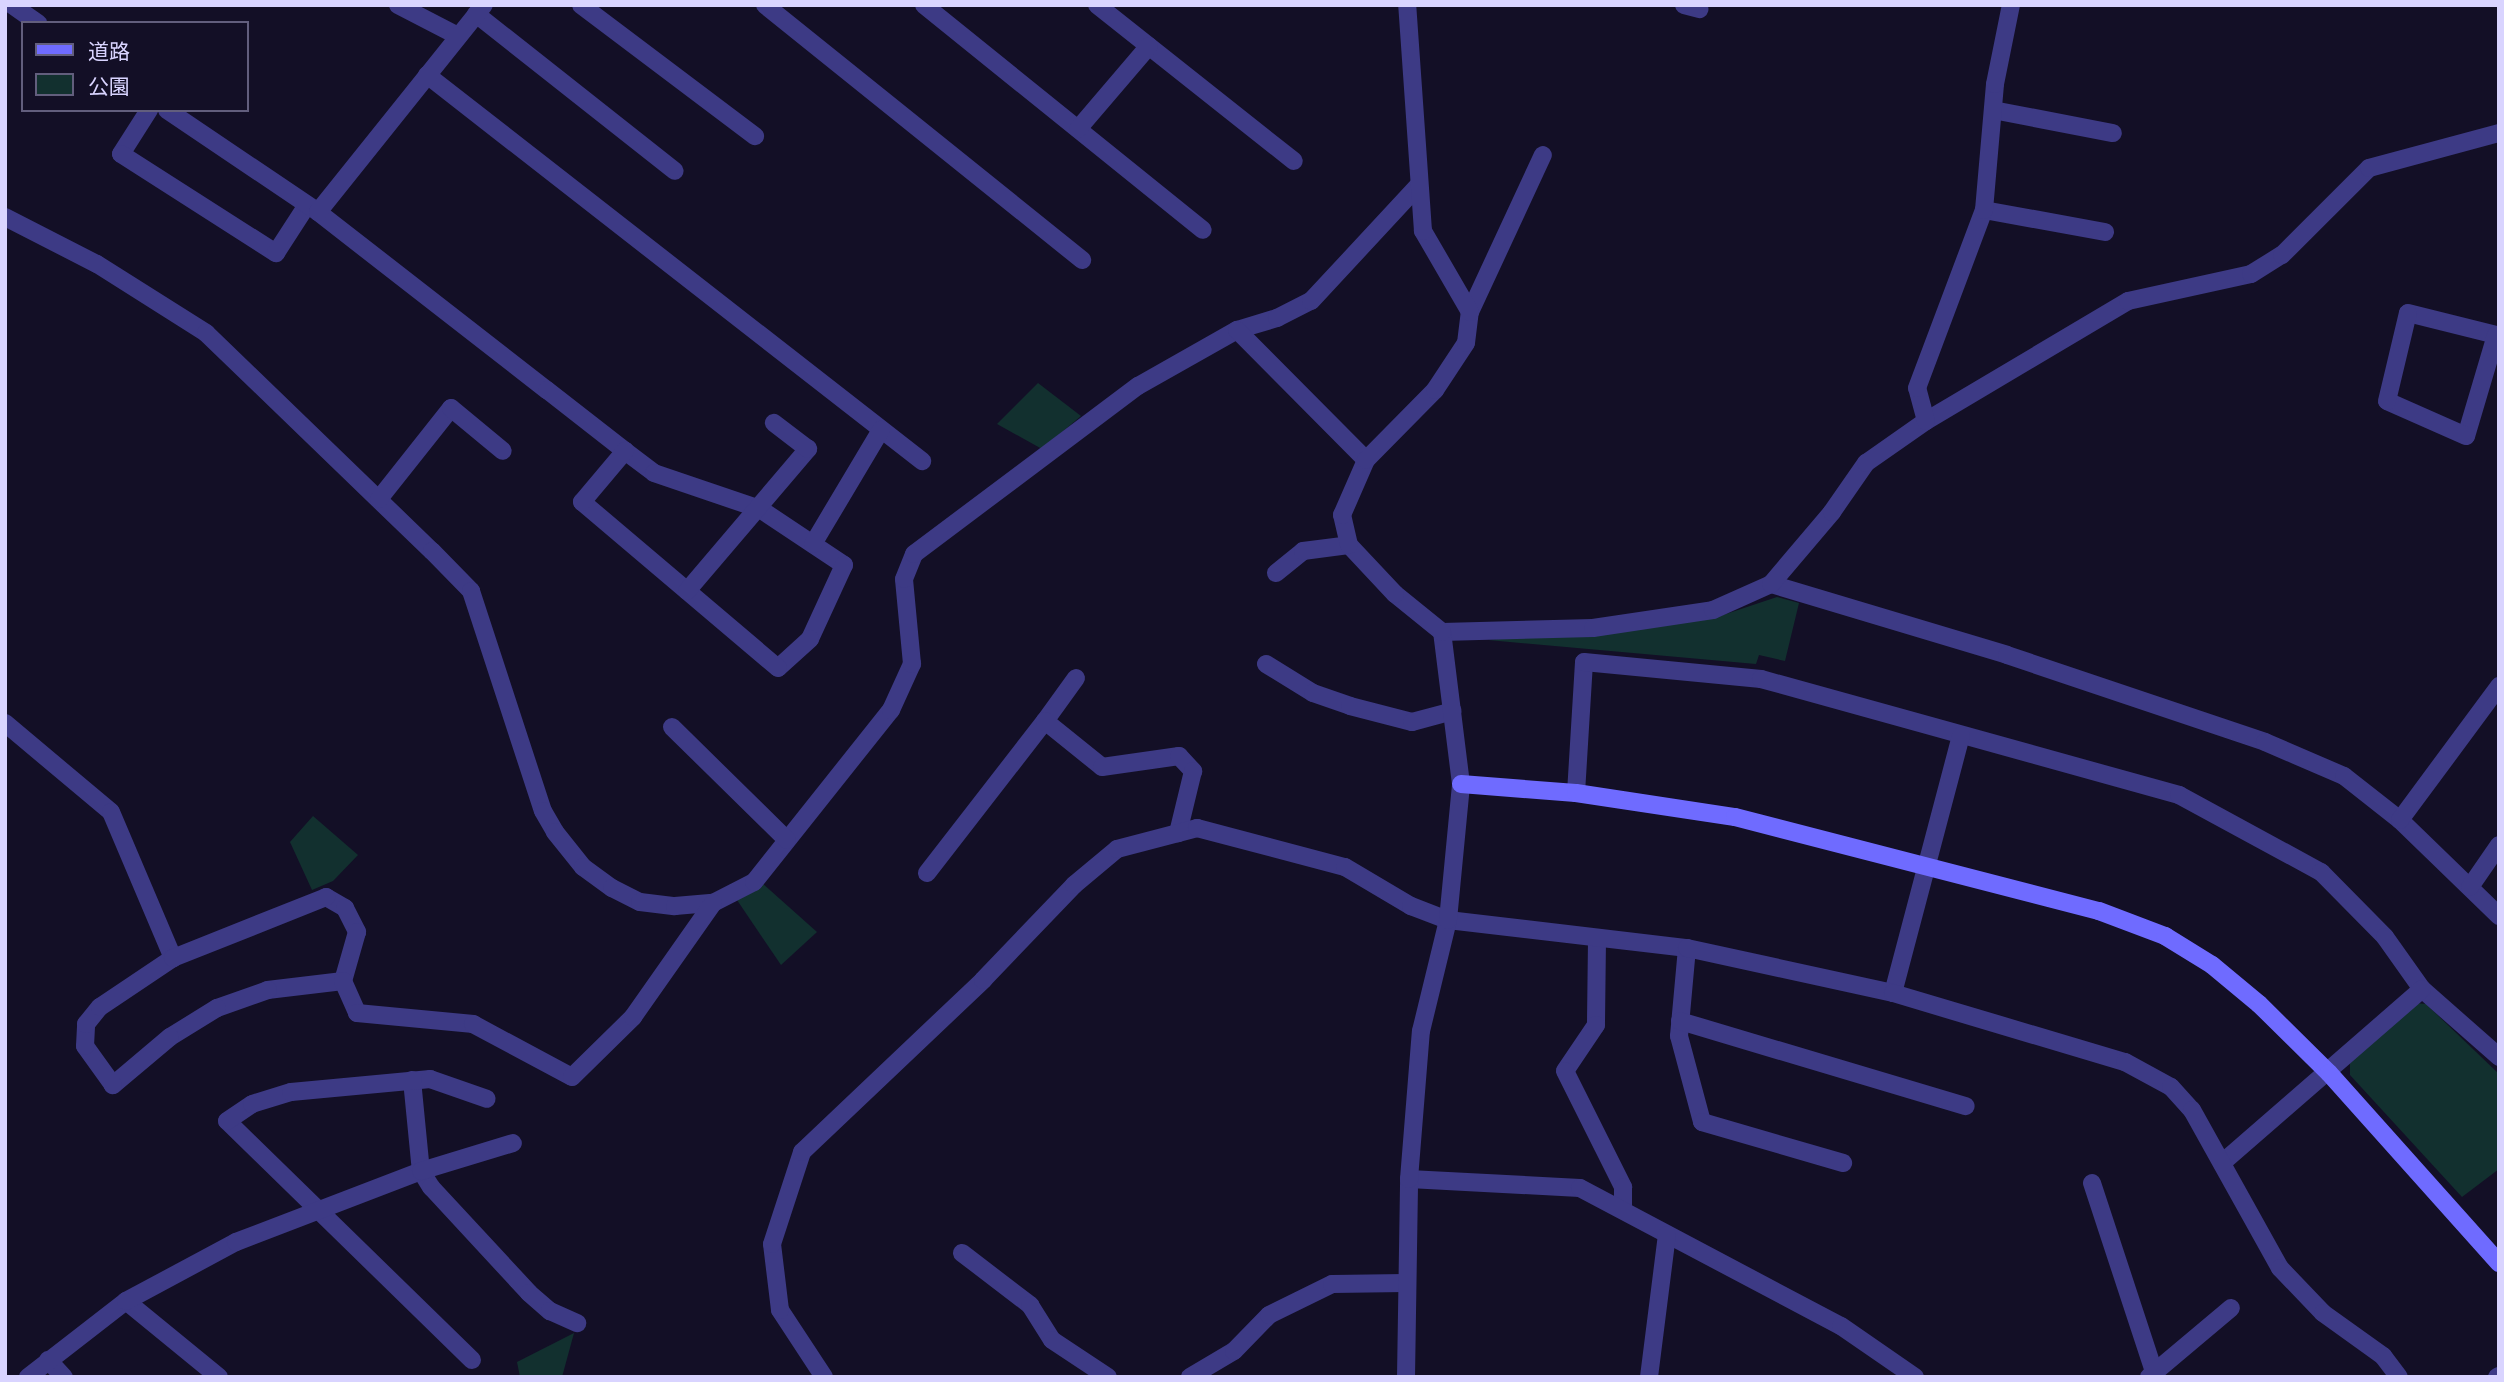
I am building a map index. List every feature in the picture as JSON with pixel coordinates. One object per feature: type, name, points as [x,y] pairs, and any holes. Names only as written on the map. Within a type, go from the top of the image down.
[{"type":"street","points":[[12,5],[35,21]]},
{"type":"street","points":[[398,5],[458,36]]},
{"type":"street","points":[[581,5],[755,136]]},
{"type":"street","points":[[765,5],[1082,260]]},
{"type":"street","points":[[924,5],[1203,230]]},
{"type":"street","points":[[1097,5],[1294,161]]},
{"type":"street","points":[[1407,5],[1417,187],[1423,231],[1470,312]]},
{"type":"street","points":[[1926,421],[1917,387],[1984,210],[1993,110],[2011,5]]},
{"type":"street","points":[[148,112],[121,154],[276,253],[480,10],[675,171]]},
{"type":"street","points":[[1078,129],[1149,46]]},
{"type":"street","points":[[428,75],[922,461]]},
{"type":"street","points":[[1993,110],[2113,133]]},
{"type":"street","points":[[170,112],[313,209],[654,473],[760,509],[844,565],[810,639],[778,668],[582,502],[625,451]]},
{"type":"street","points":[[1543,155],[1470,312],[1466,342],[1435,390],[1366,460],[1342,515],[1349,545],[1395,594],[1442,632],[1606,626],[1713,610],[1770,584],[1832,512],[1866,463],[1926,421],[2127,301],[2251,274],[2282,255],[2369,168],[2499,132]]},
{"type":"street","points":[[5,217],[97,264],[206,333],[471,591],[543,811],[583,867],[640,902],[675,906],[713,903],[754,882],[897,699],[912,664],[904,579],[914,554],[1138,386],[1237,330],[1277,318],[1311,301],[1417,187]]},
{"type":"street","points":[[1984,210],[2105,232]]},
{"type":"street","points":[[2408,313],[2496,335],[2480,393],[2466,436],[2387,401],[2408,313]]},
{"type":"street","points":[[1237,330],[1366,460]]},
{"type":"street","points":[[2480,393],[2499,398]]},
{"type":"street","points":[[379,499],[451,408],[503,451]]},
{"type":"street","points":[[687,591],[760,509],[808,449],[774,422]]},
{"type":"street","points":[[813,544],[881,430]]},
{"type":"street","points":[[1276,573],[1303,551],[1349,545]]},
{"type":"street","points":[[1770,584],[2007,655],[2265,742],[2344,776],[2400,820],[2499,916]]},
{"type":"street","points":[[1406,1377],[1405,1283],[1409,1179],[1421,1031],[1448,920],[1461,784],[1442,632]]},
{"type":"street","points":[[1576,793],[1584,662],[1761,679],[2179,795],[2239,824],[2321,872],[2385,937],[2422,989],[2499,1058]]},
{"type":"street","points":[[1266,664],[1313,694],[1412,722],[1453,711]]},
{"type":"street","points":[[927,873],[1076,678]]},
{"type":"street","points":[[2400,820],[2499,686]]},
{"type":"street","points":[[1045,721],[1102,767],[1180,756],[1192,771],[1178,833]]},
{"type":"street","points":[[5,723],[111,812],[173,958]]},
{"type":"street","points":[[672,727],[787,840]]},
{"type":"street","points":[[1893,993],[1961,736]]},
{"type":"street","points":[[1461,784],[1576,793],[1735,817],[2099,911],[2165,936],[2212,965],[2259,1004],[2329,1073],[2499,1263]]},
{"type":"street","points":[[824,1377],[779,1310],[772,1244],[802,1152],[973,989],[1074,885],[1117,849],[1197,828],[1345,867],[1411,906],[1448,920],[1597,940],[1687,948],[1893,993],[2126,1062],[2171,1087],[2192,1110],[2280,1268],[2323,1313],[2383,1356],[2399,1377]]},
{"type":"street","points":[[2470,887],[2499,845]]},
{"type":"street","points":[[343,981],[268,990],[217,1009],[170,1037],[113,1085],[85,1046],[86,1024],[100,1007],[173,958],[326,897],[345,908],[357,932],[343,981],[357,1013],[472,1024],[572,1077],[633,1017],[713,903]]},
{"type":"street","points":[[1597,940],[1596,1025],[1565,1071],[1623,1186],[1623,1206]]},
{"type":"street","points":[[1687,948],[1679,1036],[1702,1122],[1843,1163]]},
{"type":"street","points":[[2222,1163],[2329,1073],[2422,989]]},
{"type":"street","points":[[1680,1021],[1966,1106]]},
{"type":"street","points":[[472,1360],[319,1208],[227,1122],[252,1104],[291,1092],[412,1080],[430,1079],[488,1099]]},
{"type":"street","points":[[412,1080],[421,1171],[529,1293],[550,1311],[577,1323]]},
{"type":"street","points":[[28,1377],[126,1301],[236,1242],[421,1171],[513,1143]]},
{"type":"street","points":[[1409,1179],[1580,1188],[1623,1206],[1667,1235],[1841,1326],[1915,1377]]},
{"type":"street","points":[[2092,1183],[2151,1373],[2231,1308]]},
{"type":"street","points":[[1649,1377],[1667,1235]]},
{"type":"street","points":[[962,1252],[1030,1305],[1052,1340],[1108,1377]]},
{"type":"street","points":[[1190,1377],[1234,1351],[1269,1315],[1332,1284],[1405,1283]]},
{"type":"street","points":[[126,1301],[219,1377]]},
{"type":"street","points":[[48,1360],[64,1377]]},
{"type":"green space","points":[[1038,383],[1081,416],[1042,449],[997,424]]},
{"type":"green space","points":[[1777,597],[1799,603],[1785,661],[1759,655],[1756,664],[1488,640],[1714,618]]},
{"type":"green space","points":[[313,816],[358,855],[333,881],[312,890],[290,842]]},
{"type":"green space","points":[[761,882],[817,932],[781,965],[737,900]]},
{"type":"green space","points":[[2415,1003],[2426,1004],[2499,1074],[2499,1169],[2462,1197],[2350,1075],[2350,1063]]},
{"type":"green space","points":[[574,1333],[562,1377],[520,1377],[517,1362]]}]
